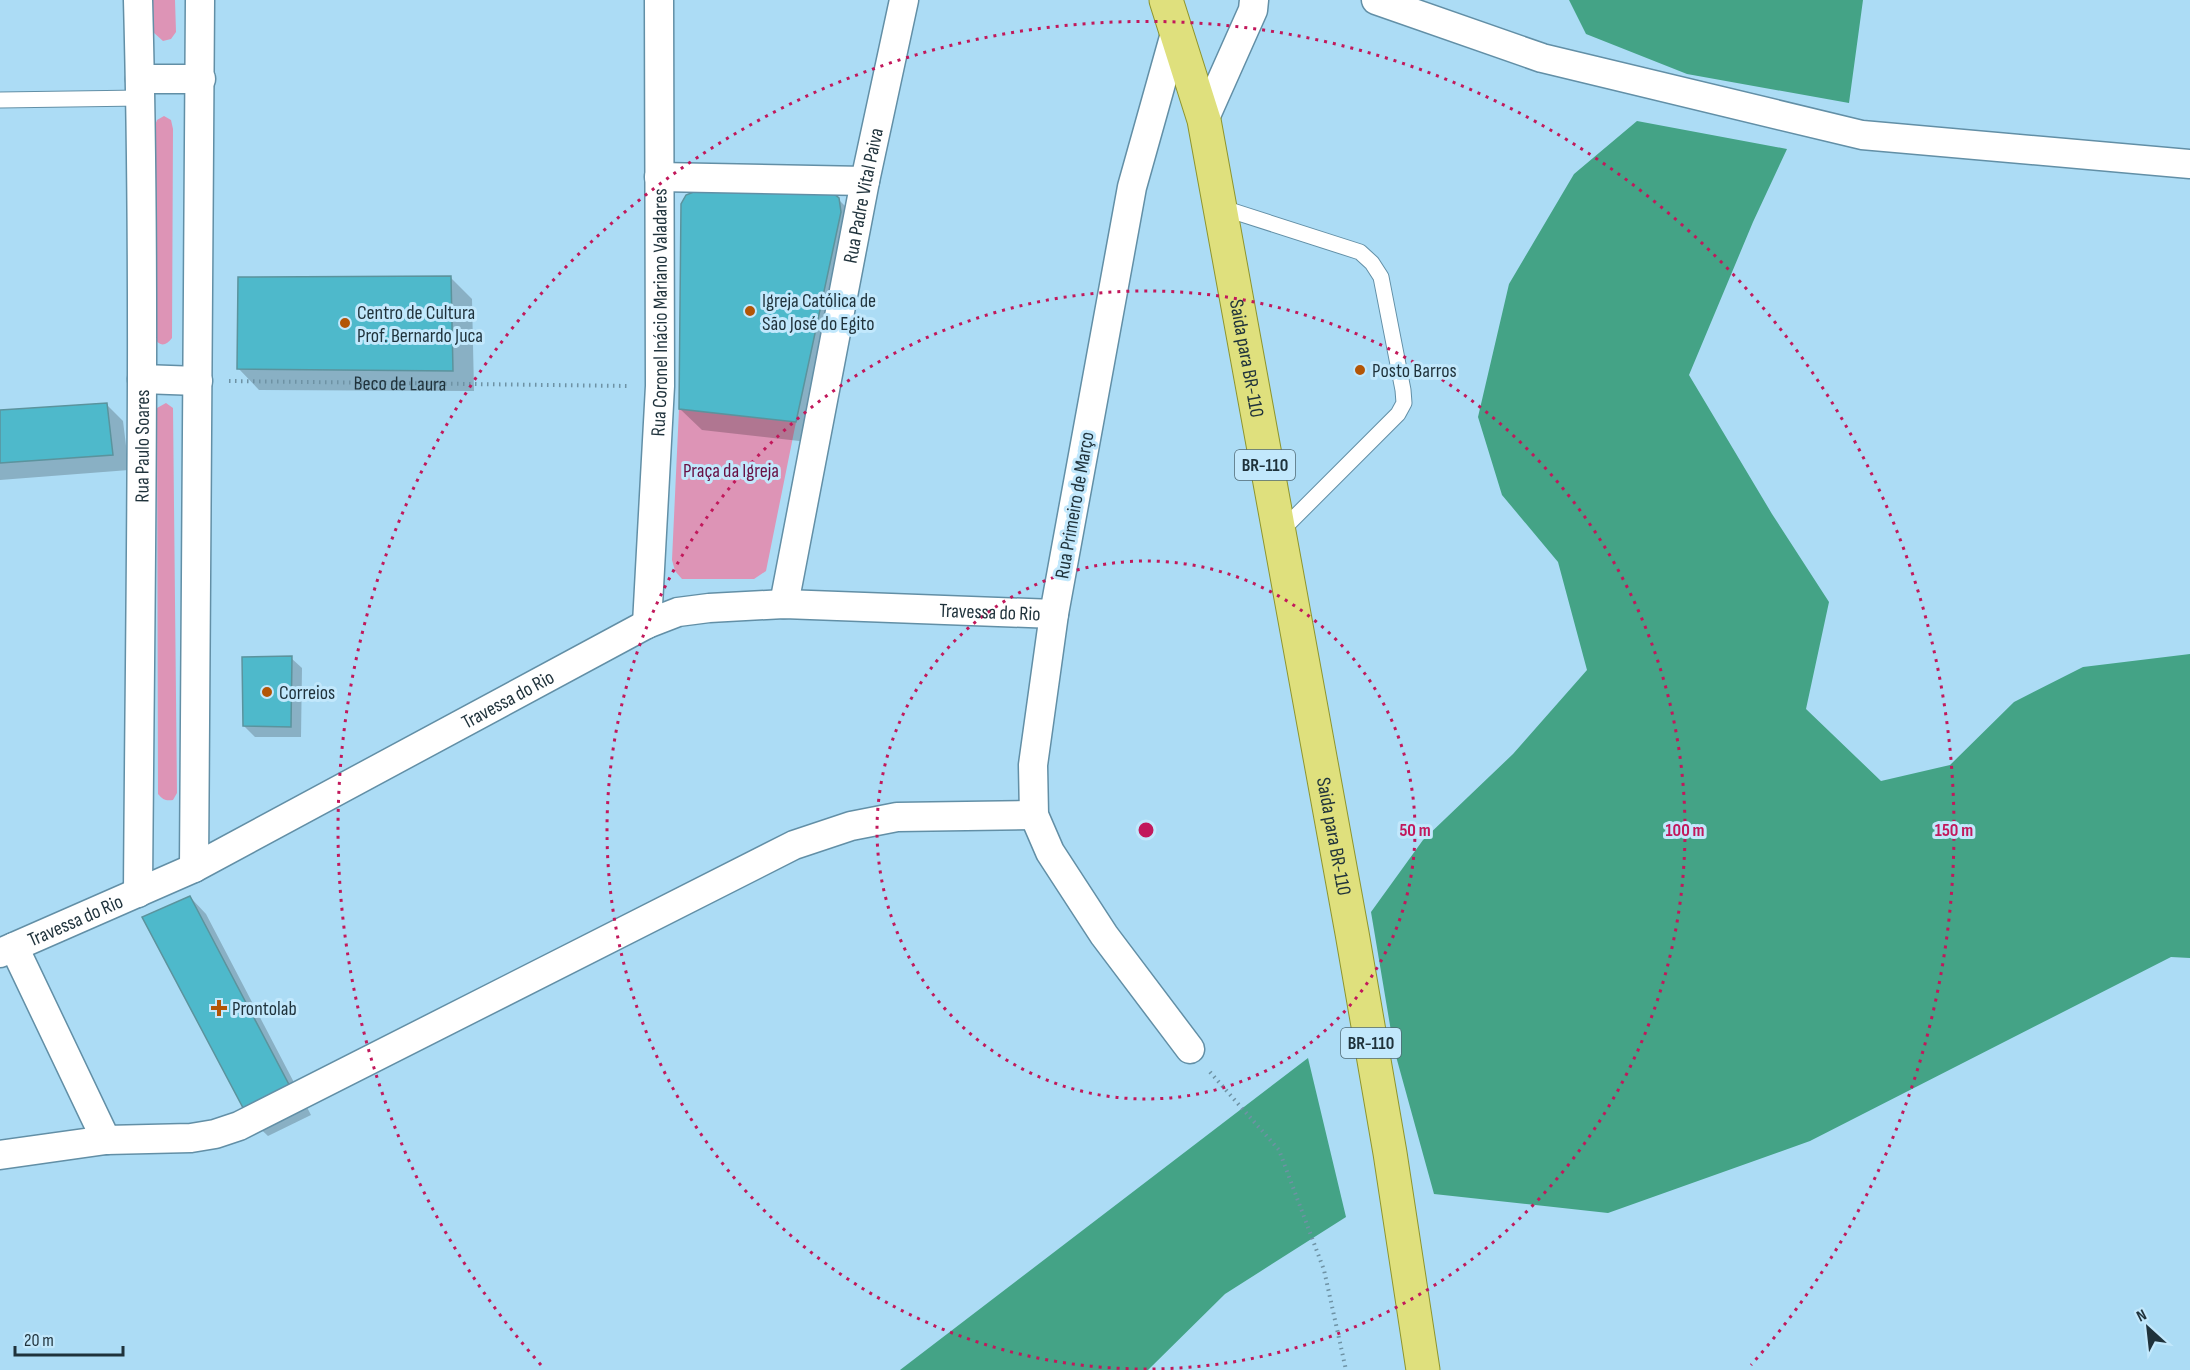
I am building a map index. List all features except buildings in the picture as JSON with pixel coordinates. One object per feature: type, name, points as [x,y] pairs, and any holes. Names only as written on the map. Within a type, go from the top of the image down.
[{"type":"main road","name":"Saida para BR-110","points":[[1171,15],[1204,120],[1352,933],[1390,1154],[1423,1370]]},
{"type":"street","name":"Rua Paulo Soares","points":[[138,0],[141,89],[142,379],[138,893]]},
{"type":"street","points":[[194,868],[200,0]]},
{"type":"street","name":"Rua Coronel Inácio Mariano Valadares","points":[[647,624],[660,386],[659,0]]},
{"type":"street","name":"Rua Padre Vital Paiva","points":[[784,604],[865,181],[904,0]]},
{"type":"street","points":[[1204,120],[1246,27],[1254,0]]},
{"type":"street","points":[[1376,0],[1542,58],[1862,135],[2190,164]]},
{"type":"street","name":"Rua Primeiro de Março","points":[[1171,15],[1132,187],[1054,614],[1033,765],[1034,815],[1050,852],[1104,935],[1190,1048]]},
{"type":"street","points":[[141,89],[201,78]]},
{"type":"street","points":[[659,177],[865,181]]},
{"type":"street","points":[[142,379],[198,381]]},
{"type":"street","name":"Travessa do Rio","points":[[7,950],[194,868],[647,624],[678,612],[784,604],[1054,614]]},
{"type":"street","points":[[0,1155],[106,1140],[191,1138],[215,1134],[239,1126],[794,845],[851,826],[897,817],[1034,815]]},
{"type":"street","points":[[7,950],[106,1140]]},
{"type":"lane","points":[[0,100],[141,89]]},
{"type":"lane","points":[[1220,207],[1360,252],[1372,262],[1381,277],[1403,390],[1404,403],[1398,414],[1278,534]]},
{"type":"path","name":"Beco de Laura","points":[[198,381],[660,386]]},
{"type":"path","points":[[1190,1048],[1279,1150],[1324,1270],[1346,1370]]},
{"type":"green space","points":[[153,0],[175,0],[176,32],[171,39],[163,41],[153,32]]},
{"type":"green space","points":[[164,116],[171,120],[173,129],[172,338],[168,343],[163,344],[158,343],[154,338],[154,128],[157,120]]},
{"type":"green space","points":[[166,403],[173,408],[177,793],[173,800],[163,799],[158,794],[157,408]]},
{"type":"green space","name":"Praça da Igreja","points":[[679,409],[796,422],[766,571],[754,579],[682,579],[675,571],[672,560]]},
{"type":"shaded area","points":[[1569,0],[1863,0],[1849,103],[1687,74],[1586,34]]},
{"type":"shaded area","points":[[1637,121],[1787,149],[1753,222],[1689,375],[1772,514],[1829,602],[1806,709],[1881,781],[1950,765],[2014,702],[2083,667],[2190,654],[2190,958],[2171,957],[1810,1141],[1608,1213],[1434,1194],[1394,1049],[1371,912],[1423,840],[1513,754],[1587,670],[1558,562],[1502,495],[1478,417],[1509,284],[1574,174]]},
{"type":"shaded area","points":[[1308,1058],[1346,1217],[1225,1294],[1148,1370],[900,1370]]},
{"type":"place","name":"Igreja Católica de São José do Egito","points":[[750,311]]},
{"type":"place","name":"Centro de Cultura Prof. Bernardo Juca","points":[[345,323]]},
{"type":"place","name":"Posto Barros","points":[[1360,370]]},
{"type":"place","name":"Correios","points":[[267,692]]},
{"type":"place","name":"Prontolab","points":[[219,1008]]}]
